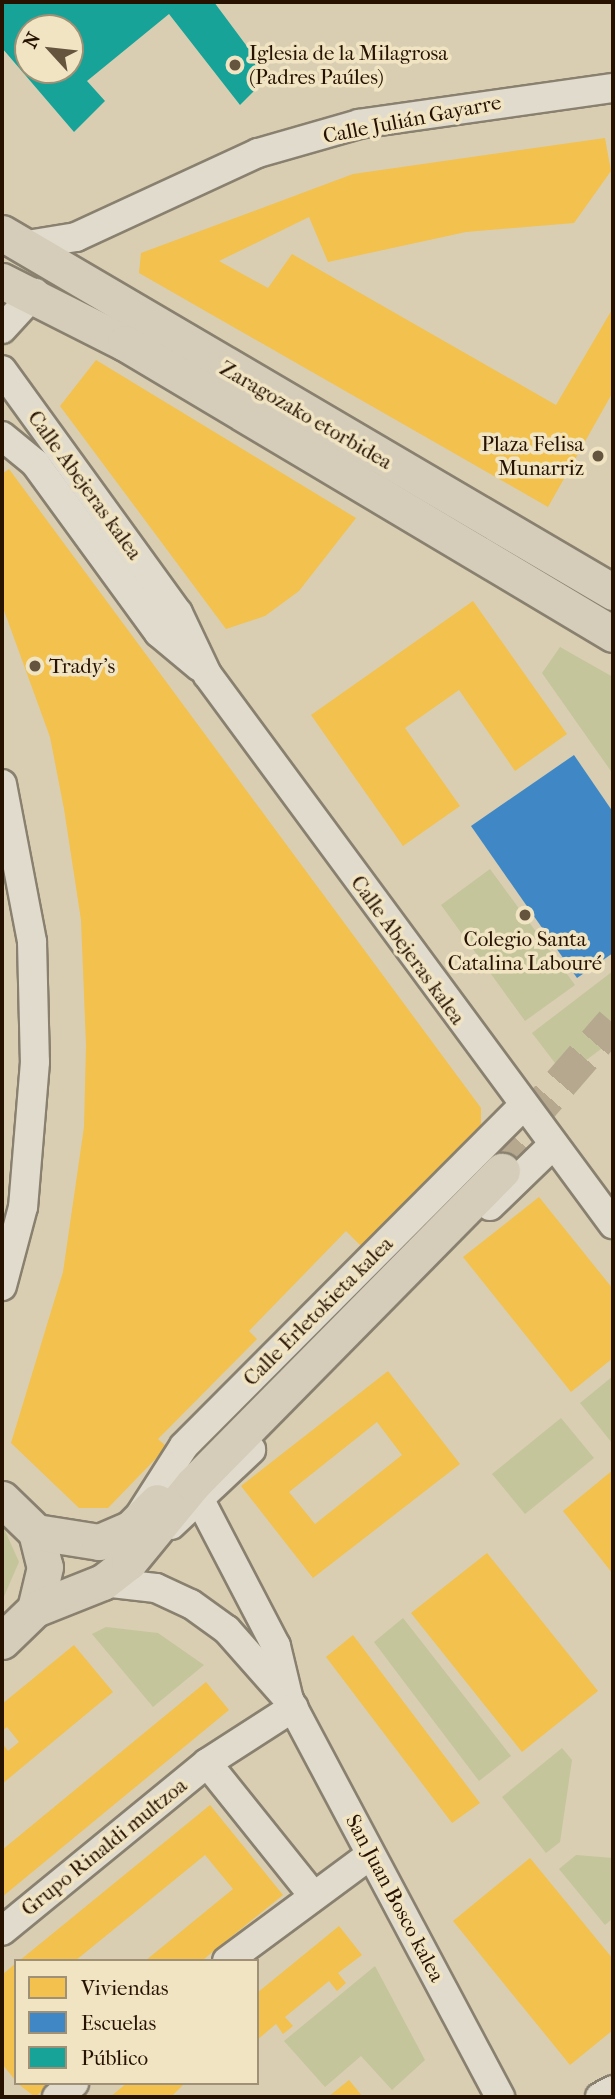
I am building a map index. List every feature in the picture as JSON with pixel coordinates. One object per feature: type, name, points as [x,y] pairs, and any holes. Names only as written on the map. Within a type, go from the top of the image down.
[{"type":"main road","name":"Zaragozako etorbidea","points":[[11,239],[613,592]]},
{"type":"main road","name":"Zaragozako etorbidea","points":[[2,281],[35,293],[613,634]]},
{"type":"main road","name":"Calle Erletokieta kalea","points":[[35,1609],[103,1582],[137,1537],[497,1167]]},
{"type":"main road","points":[[2,1499],[36,1532],[45,1567],[35,1609],[2,1641]]},
{"type":"main road","name":"Calle Erletokieta kalea","points":[[36,1532],[99,1542],[137,1537]]},
{"type":"street","name":"Calle Julián Gayarre","points":[[11,239],[76,237],[258,153],[359,124],[613,88]]},
{"type":"street","points":[[2,329],[35,293]]},
{"type":"street","name":"Calle Abejeras kalea","points":[[2,370],[178,613],[207,674],[522,1107],[613,1224]]},
{"type":"street","name":"Calle Abejeras kalea","points":[[2,436],[35,463],[159,633],[207,674]]},
{"type":"street","points":[[2,784],[32,942],[35,1062],[23,1207],[2,1286]]},
{"type":"street","name":"Calle Erletokieta kalea","points":[[137,1537],[184,1446],[522,1107]]},
{"type":"street","name":"Calle Erletokieta kalea","points":[[137,1537],[201,1502],[552,1146]]},
{"type":"street","name":"San Juan Bosco kalea","points":[[201,1502],[276,1646],[292,1704],[500,2097]]},
{"type":"street","name":"San Juan Bosco kalea","points":[[103,1582],[156,1588],[191,1604],[227,1630],[292,1704]]},
{"type":"street","name":"Grupo Rinaldi multzoa","points":[[2,1931],[207,1763],[292,1704]]},
{"type":"street","name":"Grupo Rinaldi multzoa","points":[[207,1763],[311,1893]]},
{"type":"street","points":[[229,1959],[311,1893],[370,1855]]},
{"type":"street","points":[[57,2097],[72,2085]]},
{"type":"street","points":[[600,2097],[613,2090]]},
{"type":"green space","points":[[560,647],[613,677],[613,774],[542,673]]},
{"type":"green space","points":[[490,869],[575,985],[525,1021],[441,905]]},
{"type":"green space","points":[[613,971],[613,1040],[565,1076],[532,1033]]},
{"type":"green space","points":[[613,1376],[613,1442],[612,1443],[580,1403]]},
{"type":"green space","points":[[561,1418],[594,1458],[525,1514],[492,1474]]},
{"type":"green space","points":[[2,1524],[19,1562],[2,1601]]},
{"type":"green space","points":[[403,1618],[511,1756],[479,1781],[374,1642]]},
{"type":"green space","points":[[106,1627],[158,1633],[204,1665],[153,1707],[92,1634]]},
{"type":"green space","points":[[562,1748],[572,1760],[560,1842],[546,1853],[502,1797]]},
{"type":"green space","points":[[576,1855],[613,1858],[613,1918],[605,1925],[559,1869]]},
{"type":"green space","points":[[375,1966],[425,2060],[392,2090],[361,2056],[325,2087],[284,2041]]},
{"type":"building: Viviendas","points":[[605,138],[611,171],[574,223],[466,232],[328,262],[309,217],[219,261],[268,288],[292,254],[556,405],[613,308],[613,392],[548,507],[139,273],[141,253],[353,174]]},
{"type":"building: Viviendas","points":[[96,360],[356,518],[299,591],[265,616],[226,629],[60,406]]},
{"type":"building: Viviendas","points":[[9,469],[481,1108],[481,1125],[361,1246],[346,1231],[249,1331],[257,1339],[158,1439],[167,1447],[108,1508],[79,1508],[11,1443],[63,1272],[84,1127],[86,1045],[81,920],[64,809],[50,737],[2,605],[2,474]]},
{"type":"building: Viviendas","points":[[473,601],[567,734],[515,771],[459,690],[405,728],[460,806],[403,846],[311,715]]},
{"type":"building: Viviendas","points":[[539,1197],[613,1289],[613,1358],[571,1392],[463,1257]]},
{"type":"building: Viviendas","points":[[388,1371],[460,1464],[313,1578],[241,1486]],"holes":[[[377,1422],[402,1455],[315,1524],[289,1492]]]},
{"type":"building: Viviendas","points":[[613,1470],[613,1574],[563,1511]]},
{"type":"building: Viviendas","points":[[487,1553],[598,1691],[522,1752],[411,1613]]},
{"type":"building: Viviendas","points":[[353,1635],[480,1803],[452,1823],[326,1657]]},
{"type":"building: Viviendas","points":[[74,1645],[113,1692],[2,1784],[2,1743],[8,1751],[19,1742],[7,1727],[2,1731],[2,1704]]},
{"type":"building: Viviendas","points":[[206,1682],[229,1710],[2,1897],[2,1850]]},
{"type":"building: Viviendas","points":[[210,1805],[283,1895],[204,1959],[147,1959],[233,1889],[205,1855],[77,1959],[21,1959]]},
{"type":"building: Viviendas","points":[[530,1858],[613,1959],[613,2030],[570,2065],[453,1921]]},
{"type":"building: Viviendas","points":[[339,1926],[362,1955],[338,1973],[346,1983],[337,1991],[329,1981],[285,2017],[293,2026],[283,2034],[276,2024],[259,2038],[259,1991]]},
{"type":"building: Viviendas","points":[[14,1965],[14,2079],[2,2064],[2,1975]]},
{"type":"building: Viviendas","points":[[349,2080],[363,2097],[328,2097]]},
{"type":"building: Viviendas","points":[[20,2085],[50,2085],[35,2097]]},
{"type":"building: Viviendas","points":[[125,2085],[183,2085],[171,2097],[110,2097]]},
{"type":"building: Escuelas","points":[[574,755],[613,812],[613,953],[577,978],[471,826]]},
{"type":"building: Público","name":"Iglesia de la Milagrosa (Padres Paúles)","points":[[2,2],[214,2],[269,76],[240,105],[169,14],[87,81],[105,101],[74,132],[33,84],[84,84],[84,14],[14,14],[14,62],[2,48]]},
{"type":"tunnel","points":[[491,1163],[613,1022]]},
{"type":"place","name":"Iglesia de la Milagrosa (Padres Paúles)","points":[[235,65]]},
{"type":"place","name":"Plaza Felisa Munarriz","points":[[598,456]]},
{"type":"place","name":"Trady's","points":[[35,666]]},
{"type":"place","name":"Colegio Santa Catalina Labouré","points":[[525,915]]}]
